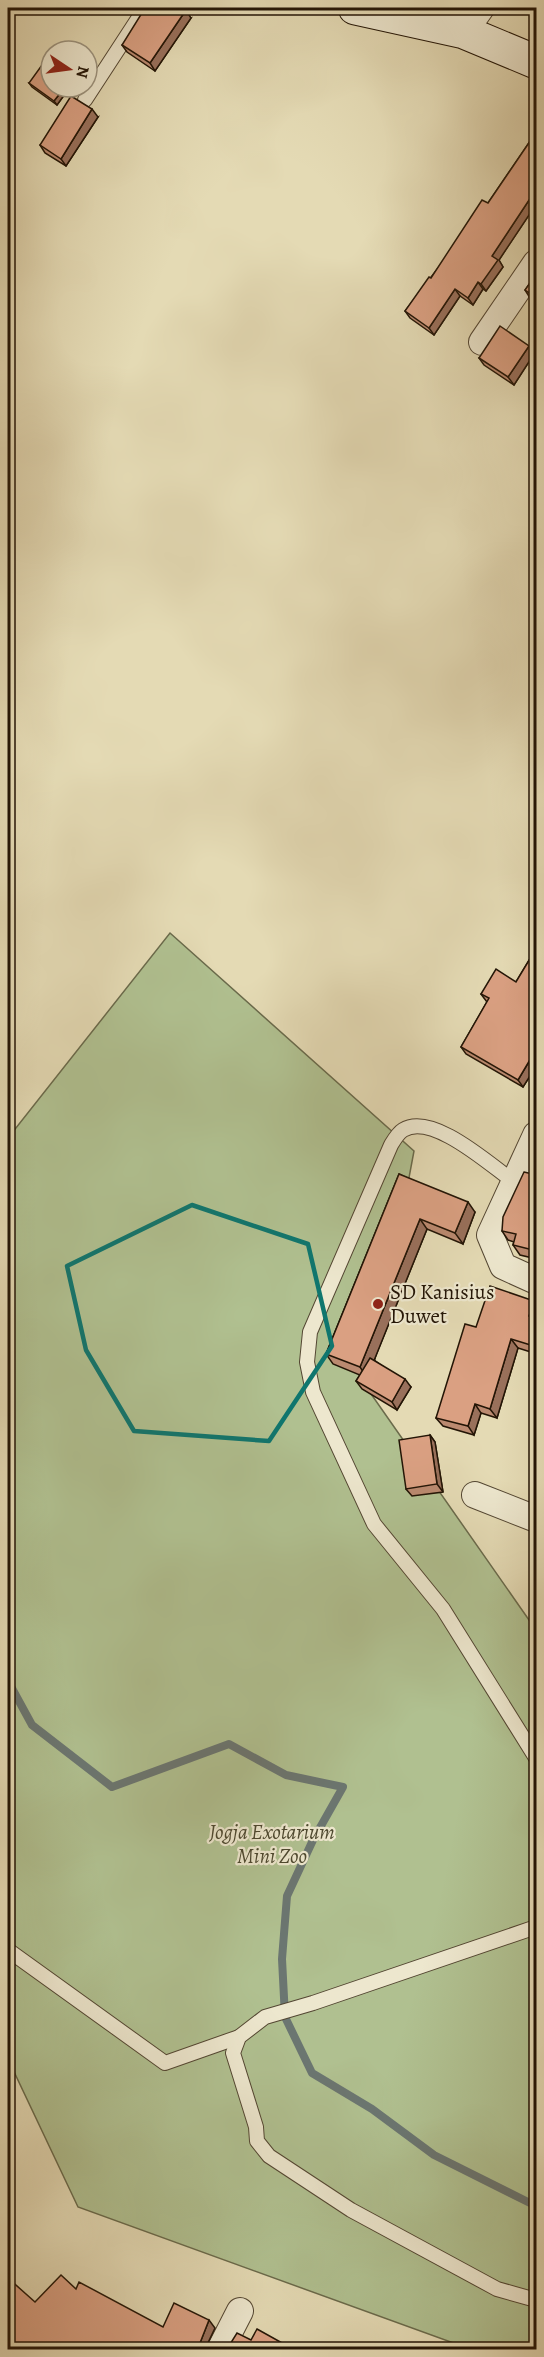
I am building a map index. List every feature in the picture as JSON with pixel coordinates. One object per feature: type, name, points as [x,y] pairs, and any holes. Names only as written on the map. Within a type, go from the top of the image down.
[{"type":"main road","points":[[354,8],[473,20],[537,62]]},
{"type":"street","points":[[482,342],[537,264]]},
{"type":"street","points":[[537,1135],[513,1180],[490,1235],[503,1266],[537,1281]]},
{"type":"street","points":[[475,1495],[537,1519]]},
{"type":"street","points":[[220,2349],[240,2311]]},
{"type":"lane","points":[[85,100],[145,8]]},
{"type":"lane","points":[[513,1180],[442,1131],[427,1125],[413,1126],[401,1131],[391,1145],[310,1332],[307,1362],[314,1392],[374,1524],[443,1609],[537,1758]]},
{"type":"lane","points":[[8,1950],[165,2063],[239,2037],[265,2017],[537,1927]]},
{"type":"lane","points":[[239,2037],[232,2053],[256,2127],[257,2141],[269,2156],[362,2216],[497,2289],[537,2300]]},
{"type":"highlighted area","points":[[192,1205],[308,1244],[332,1346],[269,1441],[134,1431],[86,1350],[67,1266]]},
{"type":"green space","name":"Jogja Exotarium Mini Zoo","points":[[170,933],[414,1151],[369,1391],[536,1630],[536,2349],[470,2349],[78,2207],[8,2059],[8,1138]]},
{"type":"building","points":[[145,8],[182,8],[186,10],[150,63],[122,45]]},
{"type":"building","points":[[39,69],[39,90],[29,83]]},
{"type":"building","points":[[69,99],[76,99],[92,109],[61,159],[40,145]]},
{"type":"building","points":[[537,131],[537,188],[492,256],[498,260],[481,284],[478,282],[468,298],[455,289],[429,328],[405,311],[429,277],[431,278],[482,200],[488,203]]},
{"type":"building","points":[[537,273],[537,298],[525,290]]},
{"type":"building","points":[[500,326],[529,346],[508,377],[479,358]]},
{"type":"building","points":[[537,947],[537,1048],[518,1080],[461,1047],[489,998],[481,994],[496,969],[516,982]]},
{"type":"building","points":[[524,1172],[537,1175],[537,1251],[513,1245],[516,1234],[502,1231],[503,1217]]},
{"type":"building","name":"SD Kanisius Duwet","points":[[399,1174],[468,1202],[455,1233],[420,1219],[360,1367],[326,1354]]},
{"type":"building","points":[[490,1286],[534,1301],[529,1316],[537,1318],[537,1347],[511,1339],[490,1409],[475,1404],[468,1426],[436,1418],[465,1324],[476,1327]]},
{"type":"building","points":[[370,1358],[405,1379],[392,1402],[356,1381]]},
{"type":"building","points":[[430,1435],[437,1484],[406,1489],[399,1440]]},
{"type":"building","points":[[61,2275],[76,2289],[79,2282],[163,2327],[174,2303],[209,2320],[200,2343],[202,2349],[8,2349],[8,2278],[35,2302]]},
{"type":"building","points":[[257,2329],[293,2349],[227,2349],[237,2333],[251,2340]]},
{"type":"waterway","points":[[8,1681],[32,1725],[112,1787],[229,1744],[286,1775],[343,1787],[313,1840],[287,1896],[282,1959],[285,2017],[312,2073],[372,2109],[434,2155],[536,2206]]},
{"type":"place","name":"SD Kanisius Duwet","points":[[378,1304]]}]
